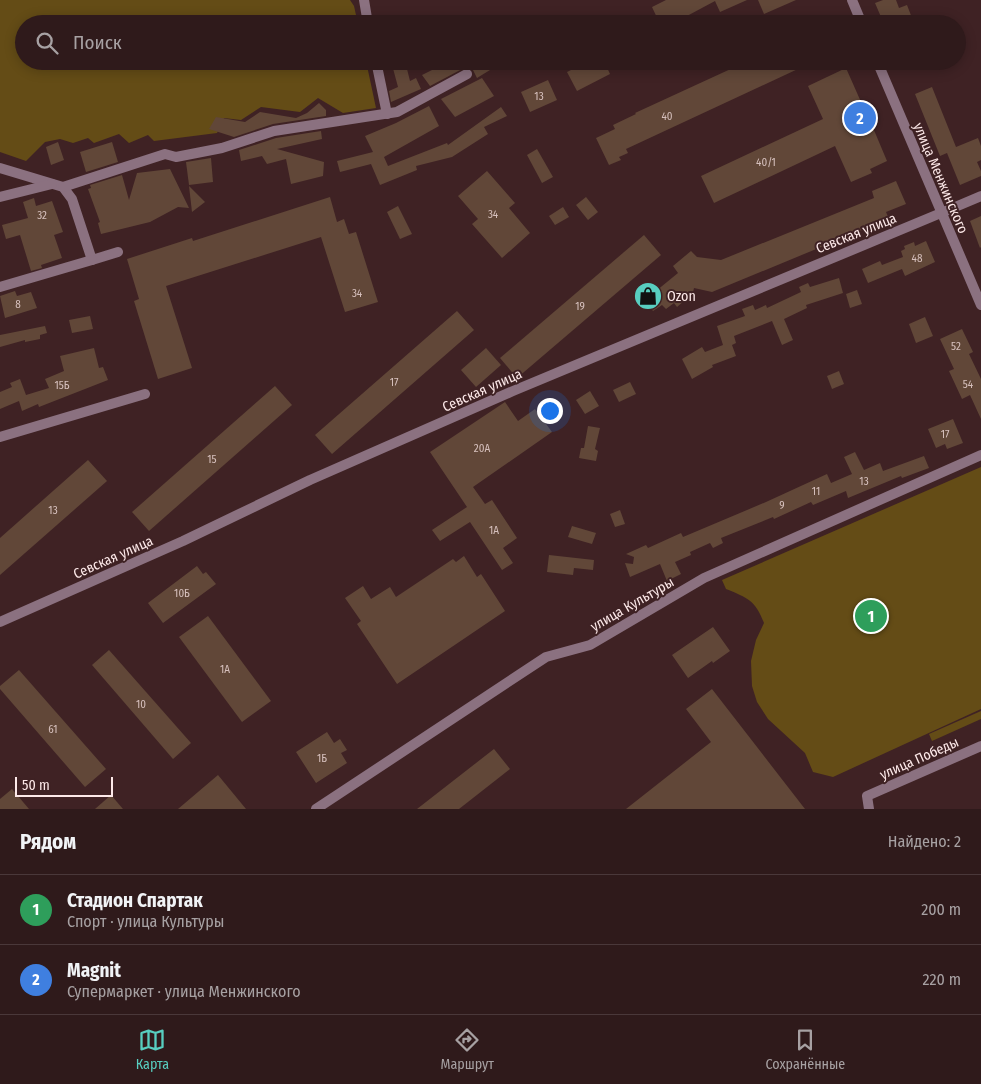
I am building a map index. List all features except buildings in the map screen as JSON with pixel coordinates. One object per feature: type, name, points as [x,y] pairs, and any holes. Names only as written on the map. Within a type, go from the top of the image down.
[{"type":"street","points":[[364,0],[366,15]]},
{"type":"street","points":[[852,0],[858,15]]},
{"type":"street","points":[[378,70],[387,114]]},
{"type":"street","name":"улица Менжинского","points":[[881,70],[981,305]]},
{"type":"street","points":[[0,197],[58,186],[165,154],[176,156],[222,148],[274,130],[397,112],[467,74]]},
{"type":"street","points":[[0,168],[58,186],[72,199],[92,260]]},
{"type":"street","name":"Севская улица","points":[[0,622],[182,541],[310,480],[513,391],[981,196]]},
{"type":"street","points":[[0,287],[118,252]]},
{"type":"street","points":[[0,437],[145,394]]},
{"type":"street","name":"улица Культуры","points":[[316,809],[546,657],[590,645],[704,578],[981,455]]},
{"type":"street","name":"улица Победы","points":[[868,809],[867,796],[981,746]]},
{"type":"shaded area","points":[[0,0],[350,0],[354,6],[356,15],[15,15],[15,70],[368,70],[376,108],[343,113],[318,98],[300,112],[261,107],[241,120],[224,118],[217,133],[154,141],[148,135],[129,143],[119,134],[94,143],[88,138],[73,143],[60,139],[45,142],[26,161],[0,152]]},
{"type":"shaded area","points":[[981,467],[981,709],[833,777],[813,772],[805,753],[768,719],[757,702],[752,686],[751,661],[756,640],[764,623],[754,605],[745,598],[726,589],[722,580]]},
{"type":"shaded area","points":[[981,711],[981,719],[932,741],[929,734]]},
{"type":"place","name":"Magnit","points":[[860,118]]},
{"type":"place","name":"Ozon","points":[[648,296]]},
{"type":"place","name":"Стадион Спартак","points":[[871,616]]}]
